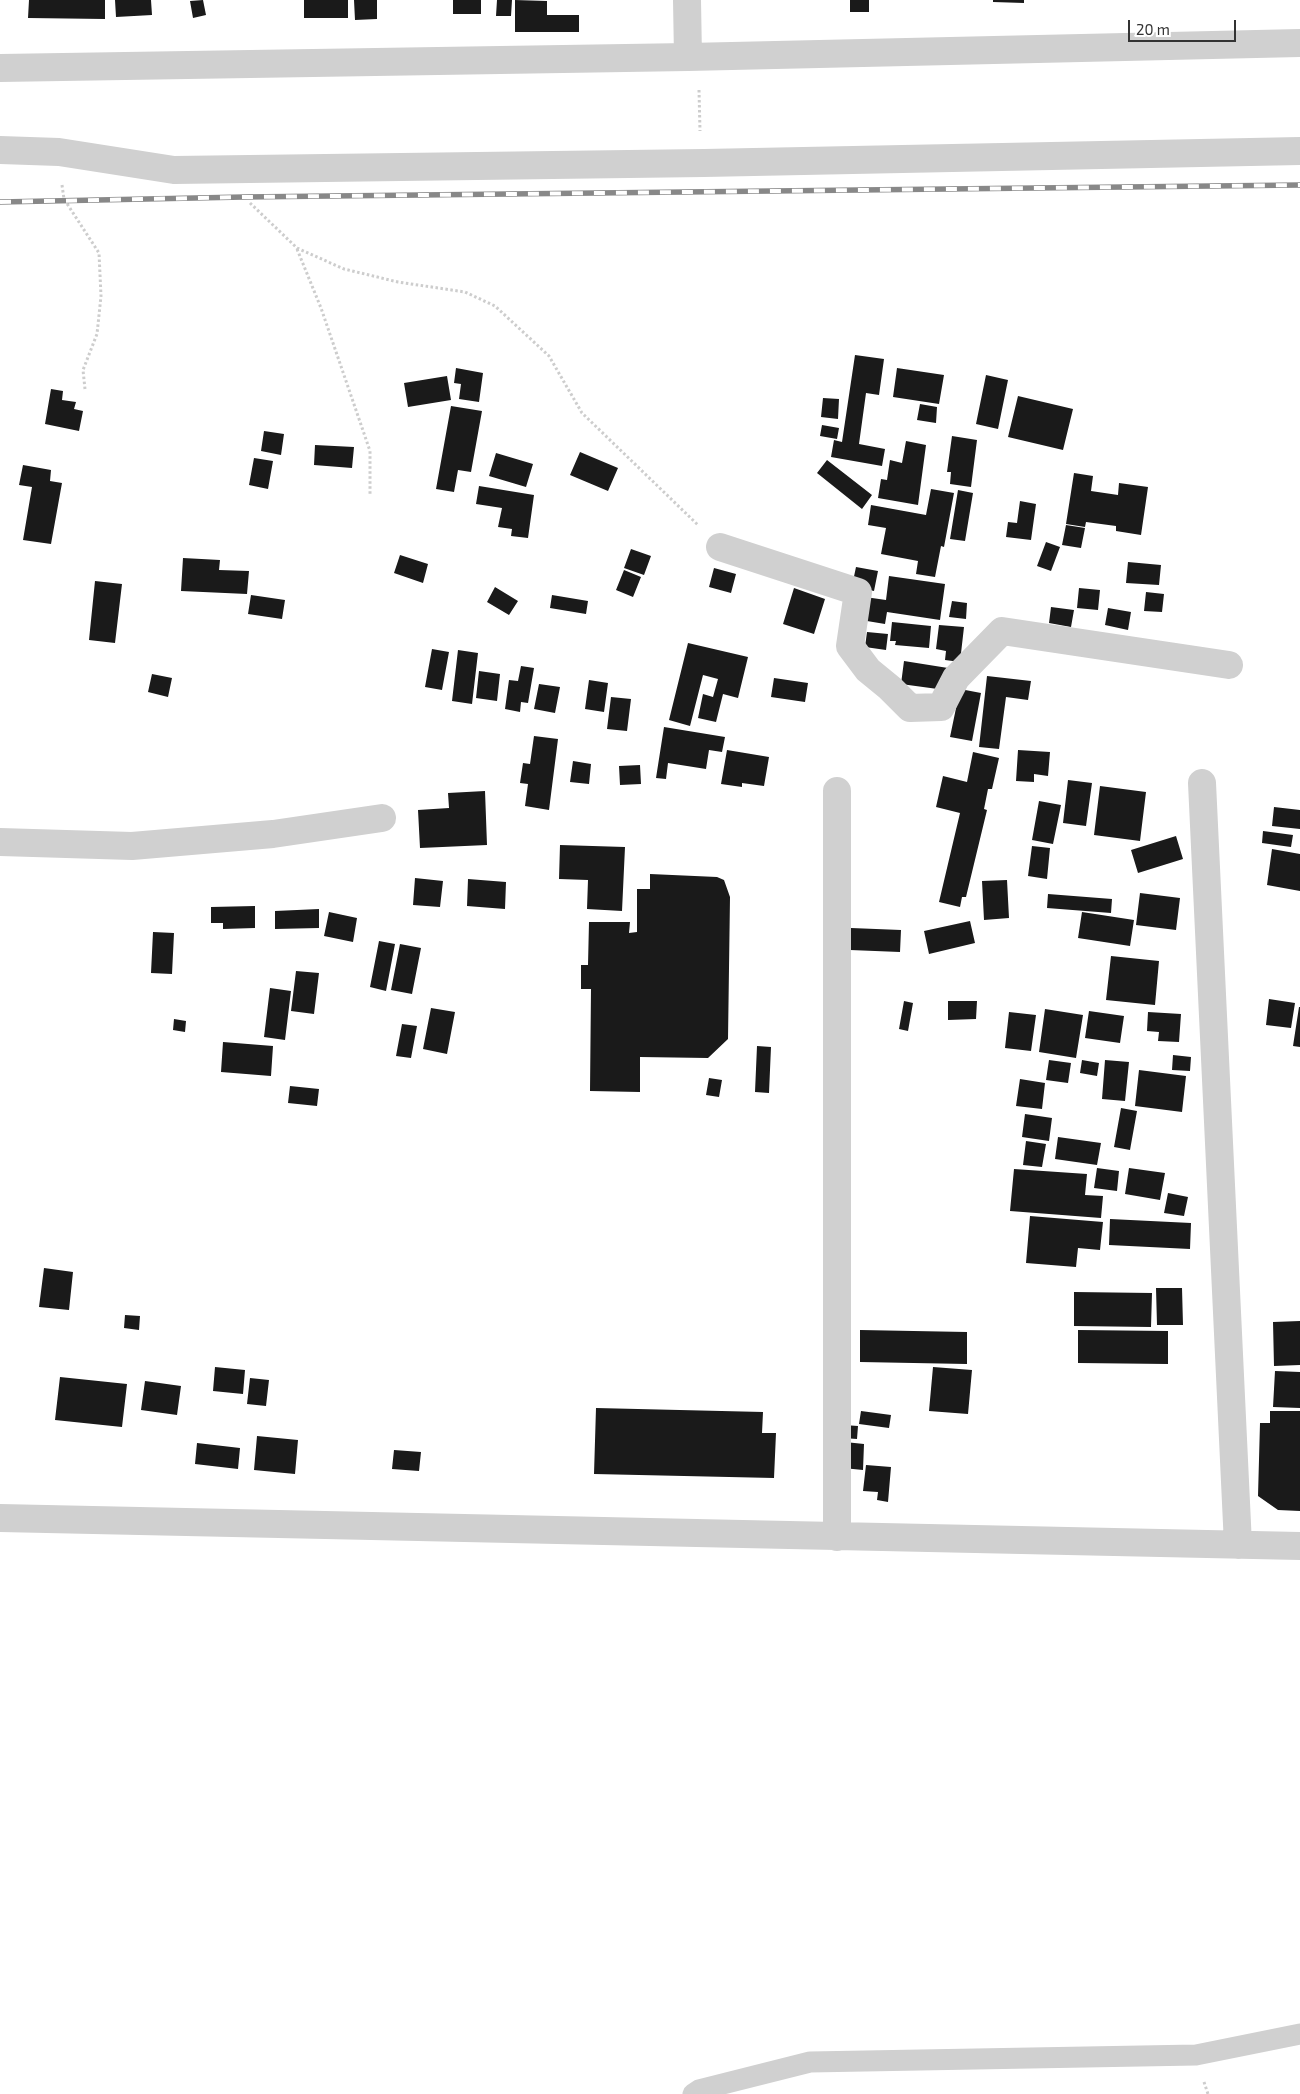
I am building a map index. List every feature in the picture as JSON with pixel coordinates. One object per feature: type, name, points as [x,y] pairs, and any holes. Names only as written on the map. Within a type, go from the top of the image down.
[{"type":"street","points":[[687,0],[688,57]]},
{"type":"street","points":[[0,68],[688,57],[1300,42]]},
{"type":"street","points":[[0,150],[59,152],[174,170],[704,163],[1300,151]]},
{"type":"street","points":[[720,547],[858,592],[850,646],[868,670],[910,708],[941,707],[956,678],[1002,631],[1229,665]]},
{"type":"street","points":[[1202,783],[1238,1545]]},
{"type":"street","points":[[837,791],[837,1537]]},
{"type":"street","points":[[0,842],[132,846],[273,834],[382,818]]},
{"type":"street","points":[[0,1518],[1300,1546]]},
{"type":"lane","points":[[693,2094],[699,2090],[810,2062],[1196,2055],[1300,2034]]},
{"type":"path","points":[[699,90],[700,129]]},
{"type":"path","points":[[59,152],[64,199],[100,253],[101,296],[97,334],[83,370],[85,389]]},
{"type":"path","points":[[244,197],[296,248],[344,269],[398,282],[465,292],[495,306],[549,356],[582,413],[720,547]]},
{"type":"path","points":[[296,248],[321,308],[370,451],[370,496]]},
{"type":"building","points":[[29,0],[105,0],[105,19],[28,18]]},
{"type":"building","points":[[115,0],[151,0],[152,15],[116,17]]},
{"type":"building","points":[[203,0],[206,15],[193,18],[190,1]]},
{"type":"building","points":[[304,0],[348,0],[348,18],[304,18]]},
{"type":"building","points":[[354,0],[377,0],[377,19],[355,20]]},
{"type":"building","points":[[453,0],[481,0],[481,14],[453,14]]},
{"type":"building","points":[[497,0],[512,0],[511,16],[496,16]]},
{"type":"building","points":[[515,0],[547,1],[547,15],[579,15],[579,32],[515,32]]},
{"type":"building","points":[[850,0],[869,0],[869,12],[850,12]]},
{"type":"building","points":[[993,0],[1024,0],[1024,3],[993,2]]},
{"type":"building","points":[[855,355],[884,359],[879,395],[866,393],[859,444],[885,449],[882,466],[831,457],[834,440],[842,442]]},
{"type":"building","points":[[456,368],[483,373],[479,402],[459,399],[461,384],[454,383]]},
{"type":"building","points":[[897,368],[944,375],[939,404],[893,397]]},
{"type":"building","points":[[986,375],[1008,380],[998,429],[976,424]]},
{"type":"building","points":[[447,376],[451,400],[408,407],[404,383]]},
{"type":"building","points":[[51,389],[63,391],[62,400],[76,402],[74,409],[83,411],[79,431],[45,424]]},
{"type":"building","points":[[1018,396],[1073,409],[1063,450],[1008,437]]},
{"type":"building","points":[[823,398],[839,399],[838,419],[821,417]]},
{"type":"building","points":[[920,404],[937,407],[936,423],[917,420]]},
{"type":"building","points":[[451,406],[482,411],[471,472],[458,470],[454,492],[436,489]]},
{"type":"building","points":[[822,425],[839,428],[837,439],[820,436]]},
{"type":"building","points":[[264,431],[284,434],[281,455],[261,451]]},
{"type":"building","points":[[952,436],[977,440],[971,487],[950,484],[951,472],[947,472]]},
{"type":"building","points":[[906,441],[926,445],[918,505],[878,498],[881,479],[887,480],[890,460],[902,463]]},
{"type":"building","points":[[315,445],[354,447],[352,468],[314,465]]},
{"type":"building","points":[[580,452],[618,468],[608,491],[570,475]]},
{"type":"building","points":[[496,453],[533,464],[526,487],[489,476]]},
{"type":"building","points":[[254,458],[273,461],[268,489],[249,485]]},
{"type":"building","points":[[827,460],[872,495],[862,509],[817,473]]},
{"type":"building","points":[[23,465],[51,470],[50,481],[62,483],[51,544],[23,540],[32,487],[19,485]]},
{"type":"building","points":[[1074,473],[1093,476],[1091,491],[1118,495],[1119,483],[1148,487],[1141,535],[1116,531],[1116,526],[1086,522],[1085,527],[1066,524]]},
{"type":"building","points":[[479,486],[534,495],[528,538],[511,536],[512,529],[498,527],[502,508],[476,504]]},
{"type":"building","points":[[931,489],[954,493],[944,547],[941,546],[935,577],[916,574],[918,561],[881,554],[886,528],[868,525],[871,505],[926,515]]},
{"type":"building","points":[[958,490],[973,493],[965,541],[950,539]]},
{"type":"building","points":[[1020,501],[1036,504],[1031,540],[1006,537],[1008,522],[1017,523]]},
{"type":"building","points":[[1066,525],[1085,528],[1081,548],[1062,545]]},
{"type":"building","points":[[1046,542],[1060,547],[1051,571],[1037,566]]},
{"type":"building","points":[[631,549],[651,556],[644,575],[624,568]]},
{"type":"building","points":[[400,555],[428,564],[423,583],[394,573]]},
{"type":"building","points":[[183,558],[220,560],[219,570],[249,571],[247,594],[181,591]]},
{"type":"building","points":[[1128,562],[1161,565],[1159,585],[1126,583]]},
{"type":"building","points":[[856,567],[878,571],[874,591],[852,586]]},
{"type":"building","points":[[714,568],[736,574],[731,593],[709,587]]},
{"type":"building","points":[[624,570],[641,577],[633,597],[616,590]]},
{"type":"building","points":[[889,576],[945,584],[940,620],[887,612],[885,624],[861,620],[865,597],[886,600]]},
{"type":"building","points":[[95,581],[122,584],[115,643],[89,640]]},
{"type":"building","points":[[495,587],[518,601],[509,615],[487,602]]},
{"type":"building","points":[[794,588],[825,599],[814,634],[783,624]]},
{"type":"building","points":[[1079,588],[1100,590],[1098,610],[1077,608]]},
{"type":"building","points":[[1146,592],[1164,594],[1162,612],[1144,611]]},
{"type":"building","points":[[251,595],[285,600],[282,619],[248,614]]},
{"type":"building","points":[[552,595],[588,601],[586,614],[550,608]]},
{"type":"building","points":[[952,601],[967,603],[966,619],[949,617]]},
{"type":"building","points":[[1051,607],[1074,610],[1071,627],[1049,623]]},
{"type":"building","points":[[1108,608],[1131,612],[1128,630],[1105,625]]},
{"type":"building","points":[[892,622],[931,626],[929,648],[895,645],[896,641],[890,641]]},
{"type":"building","points":[[939,625],[964,627],[960,662],[945,660],[946,651],[936,649]]},
{"type":"building","points":[[867,632],[888,634],[886,650],[865,647]]},
{"type":"building","points":[[688,643],[748,657],[738,698],[723,694],[716,722],[698,718],[703,694],[713,697],[718,679],[703,675],[690,726],[669,720]]},
{"type":"building","points":[[432,649],[449,652],[442,690],[425,687]]},
{"type":"building","points":[[458,650],[478,653],[472,704],[452,701]]},
{"type":"building","points":[[904,661],[948,668],[945,690],[901,684]]},
{"type":"building","points":[[521,666],[534,668],[528,703],[521,702],[520,712],[505,709],[509,680],[518,681]]},
{"type":"building","points":[[479,671],[500,674],[497,701],[476,698]]},
{"type":"building","points":[[152,674],[172,678],[168,697],[148,692]]},
{"type":"building","points":[[987,676],[1031,681],[1028,700],[1006,697],[999,749],[979,747]]},
{"type":"building","points":[[774,678],[808,683],[805,702],[771,697]]},
{"type":"building","points":[[589,680],[608,683],[604,712],[585,709]]},
{"type":"building","points":[[539,684],[560,687],[555,713],[534,709]]},
{"type":"building","points":[[960,689],[981,693],[972,741],[950,737]]},
{"type":"building","points":[[611,697],[631,699],[627,731],[607,729]]},
{"type":"building","points":[[664,727],[725,737],[722,752],[709,750],[706,769],[668,763],[666,779],[656,778]]},
{"type":"building","points":[[534,736],[558,739],[549,810],[525,806],[528,784],[520,783],[523,763],[530,764]]},
{"type":"building","points":[[727,750],[769,757],[764,786],[742,783],[742,787],[721,784]]},
{"type":"building","points":[[1018,750],[1050,752],[1048,776],[1034,774],[1034,782],[1016,781]]},
{"type":"building","points":[[973,752],[999,758],[992,789],[988,789],[984,809],[987,810],[966,897],[962,897],[960,907],[939,902],[960,813],[936,807],[943,776],[967,782]]},
{"type":"building","points":[[573,761],[591,764],[589,784],[570,782]]},
{"type":"building","points":[[640,765],[641,784],[620,785],[619,766]]},
{"type":"building","points":[[1068,780],[1092,783],[1086,826],[1063,823]]},
{"type":"building","points":[[1100,786],[1146,792],[1140,841],[1094,835]]},
{"type":"building","points":[[485,791],[487,845],[420,848],[418,810],[449,808],[448,793]]},
{"type":"building","points":[[1039,801],[1061,805],[1053,844],[1032,840]]},
{"type":"building","points":[[1274,807],[1300,810],[1300,829],[1272,826]]},
{"type":"building","points":[[1263,831],[1293,835],[1291,847],[1262,843]]},
{"type":"building","points":[[1176,836],[1183,859],[1138,873],[1131,850]]},
{"type":"building","points":[[560,845],[625,847],[622,911],[587,909],[588,880],[559,879]]},
{"type":"building","points":[[1032,846],[1050,848],[1047,879],[1028,876]]},
{"type":"building","points":[[1272,849],[1300,854],[1300,891],[1267,885]]},
{"type":"building","points":[[650,874],[717,877],[724,880],[730,897],[728,1039],[708,1058],[640,1057],[640,1092],[590,1091],[591,989],[581,989],[581,965],[588,965],[589,922],[630,922],[629,933],[637,932],[637,889],[650,889]]},
{"type":"building","points":[[415,878],[443,881],[440,907],[413,905]]},
{"type":"building","points":[[468,879],[506,882],[505,909],[467,906]]},
{"type":"building","points":[[1007,880],[1009,918],[984,920],[982,881]]},
{"type":"building","points":[[1140,893],[1180,898],[1176,930],[1136,925]]},
{"type":"building","points":[[1048,894],[1112,899],[1111,913],[1047,908]]},
{"type":"building","points":[[255,906],[255,928],[223,929],[223,923],[211,923],[211,907]]},
{"type":"building","points":[[319,909],[319,928],[275,929],[275,911]]},
{"type":"building","points":[[329,912],[357,918],[353,942],[324,936]]},
{"type":"building","points":[[1082,912],[1134,920],[1130,946],[1078,938]]},
{"type":"building","points":[[970,921],[975,943],[929,954],[924,931]]},
{"type":"building","points":[[851,928],[901,930],[900,952],[850,950]]},
{"type":"building","points":[[153,932],[174,933],[172,974],[151,973]]},
{"type":"building","points":[[379,941],[395,944],[386,991],[370,987]]},
{"type":"building","points":[[400,944],[421,948],[412,994],[391,990]]},
{"type":"building","points":[[1111,956],[1159,961],[1155,1005],[1106,1000]]},
{"type":"building","points":[[296,971],[319,973],[314,1014],[291,1011]]},
{"type":"building","points":[[270,988],[291,991],[285,1040],[264,1037]]},
{"type":"building","points":[[1269,999],[1295,1003],[1291,1028],[1266,1025]]},
{"type":"building","points":[[904,1001],[913,1003],[908,1031],[899,1029]]},
{"type":"building","points":[[948,1001],[977,1001],[976,1019],[948,1020]]},
{"type":"building","points":[[1300,1007],[1300,1047],[1293,1046]]},
{"type":"building","points":[[431,1008],[455,1012],[447,1054],[423,1049]]},
{"type":"building","points":[[1045,1009],[1083,1015],[1076,1058],[1039,1052]]},
{"type":"building","points":[[1089,1011],[1124,1016],[1120,1043],[1085,1038]]},
{"type":"building","points":[[1009,1012],[1036,1015],[1031,1051],[1005,1048]]},
{"type":"building","points":[[1148,1012],[1181,1014],[1179,1042],[1158,1041],[1159,1032],[1147,1031]]},
{"type":"building","points":[[174,1019],[186,1021],[185,1032],[173,1030]]},
{"type":"building","points":[[402,1024],[417,1026],[411,1058],[396,1056]]},
{"type":"building","points":[[223,1042],[273,1046],[271,1076],[221,1072]]},
{"type":"building","points":[[757,1046],[771,1047],[769,1093],[755,1092]]},
{"type":"building","points":[[1173,1055],[1191,1057],[1190,1071],[1172,1070]]},
{"type":"building","points":[[1049,1060],[1071,1063],[1068,1083],[1046,1080]]},
{"type":"building","points":[[1082,1060],[1099,1063],[1097,1076],[1080,1073]]},
{"type":"building","points":[[1105,1060],[1129,1062],[1125,1101],[1102,1099]]},
{"type":"building","points":[[1139,1070],[1186,1076],[1182,1112],[1135,1106]]},
{"type":"building","points":[[709,1078],[722,1080],[719,1097],[706,1095]]},
{"type":"building","points":[[1020,1079],[1045,1083],[1042,1109],[1016,1106]]},
{"type":"building","points":[[290,1086],[319,1089],[317,1106],[288,1103]]},
{"type":"building","points":[[1121,1108],[1137,1111],[1130,1150],[1114,1147]]},
{"type":"building","points":[[1025,1114],[1052,1118],[1049,1141],[1022,1137]]},
{"type":"building","points":[[1058,1137],[1101,1143],[1097,1165],[1055,1159]]},
{"type":"building","points":[[1026,1141],[1046,1144],[1042,1167],[1023,1165]]},
{"type":"building","points":[[1097,1168],[1119,1171],[1117,1191],[1094,1188]]},
{"type":"building","points":[[1129,1168],[1165,1173],[1160,1200],[1125,1194]]},
{"type":"building","points":[[1014,1169],[1087,1174],[1085,1195],[1103,1196],[1101,1218],[1010,1211]]},
{"type":"building","points":[[1168,1193],[1188,1197],[1184,1216],[1164,1213]]},
{"type":"building","points":[[1030,1216],[1103,1222],[1100,1250],[1078,1248],[1076,1267],[1026,1263]]},
{"type":"building","points":[[1110,1219],[1191,1223],[1190,1249],[1109,1245]]},
{"type":"building","points":[[44,1268],[73,1272],[69,1310],[39,1307]]},
{"type":"building","points":[[1156,1288],[1182,1288],[1183,1325],[1157,1325]]},
{"type":"building","points":[[1074,1292],[1152,1293],[1151,1327],[1074,1326]]},
{"type":"building","points":[[125,1315],[140,1316],[139,1330],[124,1328]]},
{"type":"building","points":[[1300,1321],[1300,1365],[1274,1366],[1273,1322]]},
{"type":"building","points":[[860,1330],[967,1332],[967,1364],[860,1362]]},
{"type":"building","points":[[1078,1330],[1168,1331],[1168,1364],[1078,1363]]},
{"type":"building","points":[[215,1367],[245,1370],[243,1394],[213,1391]]},
{"type":"building","points":[[933,1367],[972,1370],[968,1414],[929,1411]]},
{"type":"building","points":[[1275,1371],[1300,1372],[1300,1408],[1273,1407]]},
{"type":"building","points":[[60,1377],[127,1384],[122,1427],[55,1420]]},
{"type":"building","points":[[250,1378],[269,1380],[266,1406],[247,1404]]},
{"type":"building","points":[[145,1381],[181,1386],[177,1415],[141,1410]]},
{"type":"building","points":[[596,1408],[763,1412],[762,1433],[776,1433],[774,1478],[594,1474]]},
{"type":"building","points":[[861,1411],[891,1415],[889,1428],[859,1424]]},
{"type":"building","points":[[1270,1411],[1300,1411],[1300,1511],[1278,1510],[1258,1496],[1260,1423],[1270,1423]]},
{"type":"building","points":[[844,1425],[858,1426],[857,1439],[843,1438]]},
{"type":"building","points":[[257,1436],[298,1440],[295,1474],[254,1470]]},
{"type":"building","points":[[845,1442],[864,1444],[863,1470],[843,1468]]},
{"type":"building","points":[[197,1443],[240,1448],[238,1469],[195,1464]]},
{"type":"building","points":[[394,1450],[421,1452],[419,1471],[392,1469]]},
{"type":"building","points":[[866,1465],[891,1467],[888,1502],[877,1500],[878,1492],[863,1491]]},
{"type":"railway","points":[[0,202],[244,197],[1300,185]]}]
